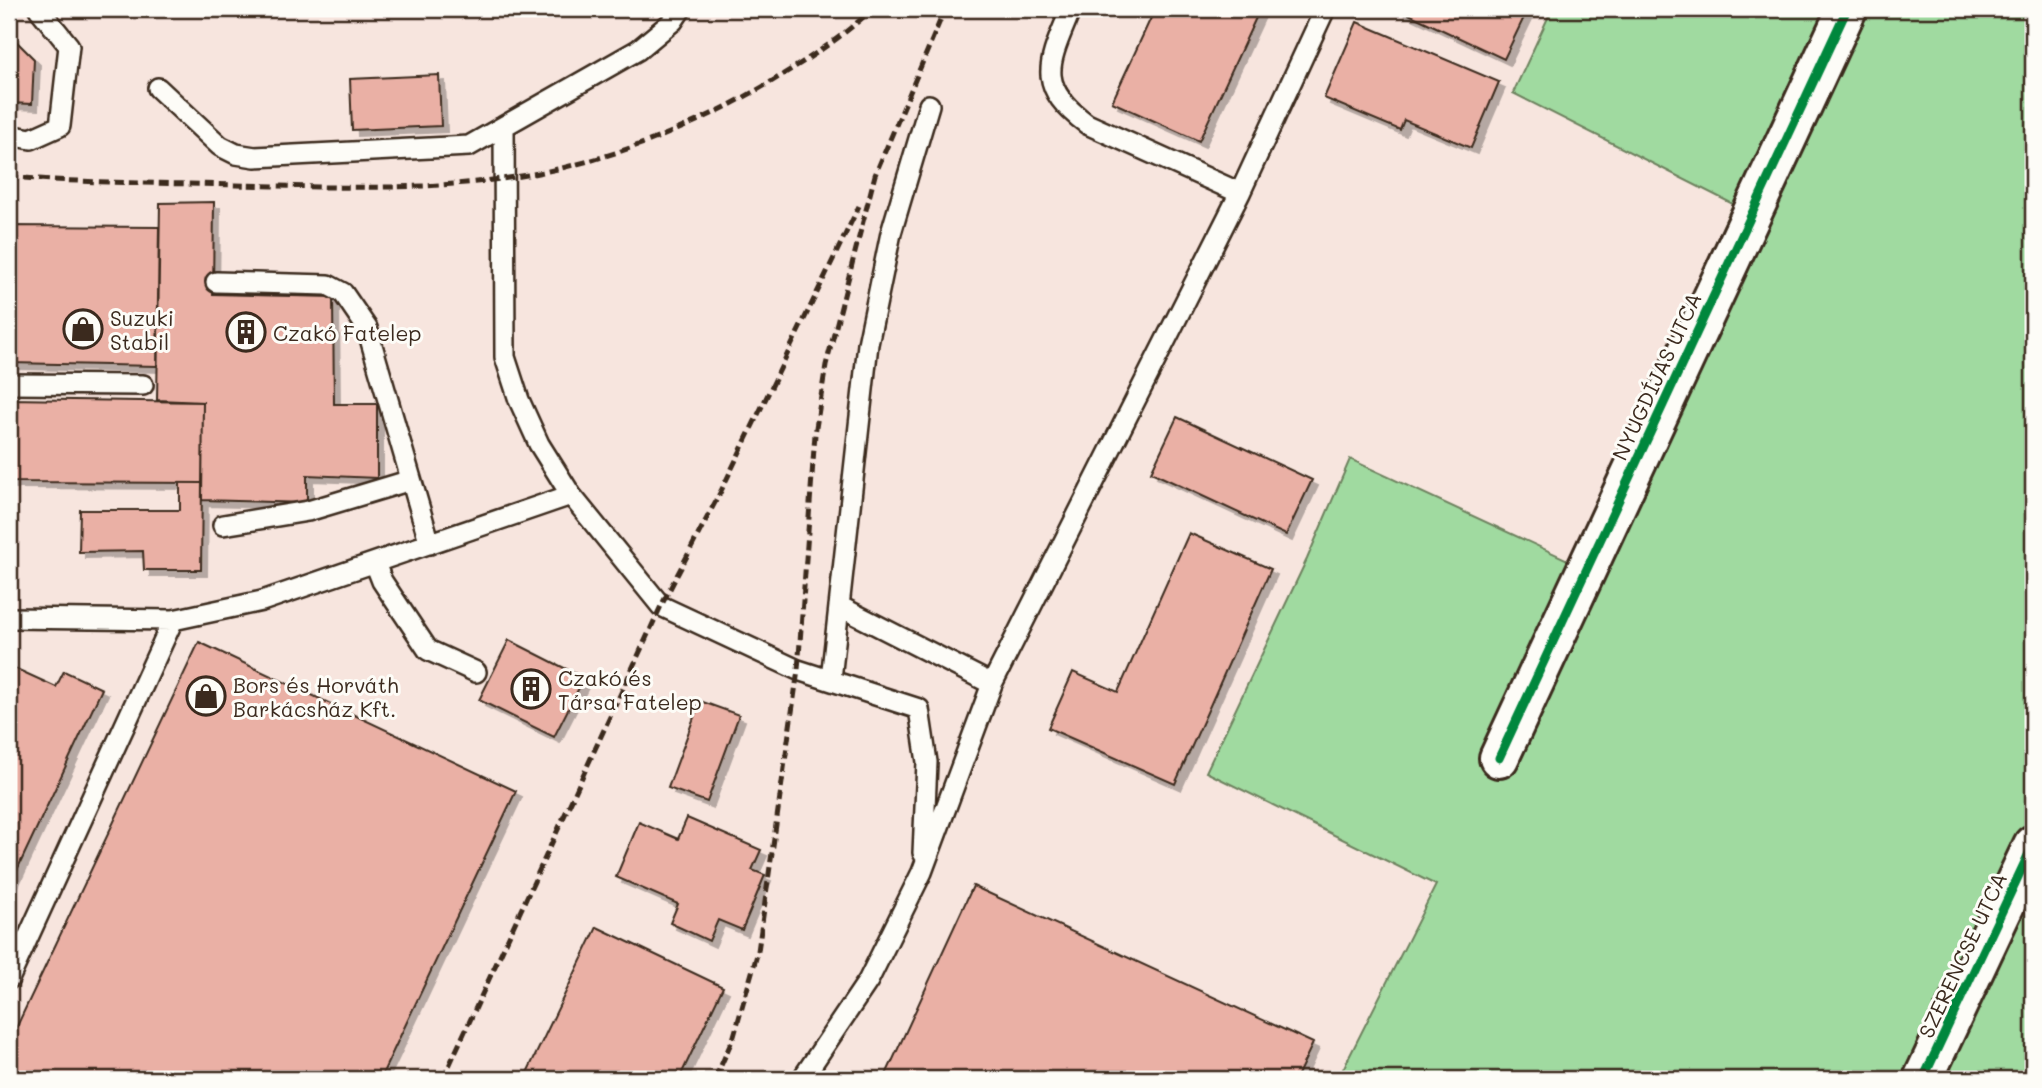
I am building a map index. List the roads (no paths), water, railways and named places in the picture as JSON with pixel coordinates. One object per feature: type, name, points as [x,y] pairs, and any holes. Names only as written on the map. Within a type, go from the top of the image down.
[{"type":"street","name":"NYUGDÍJAS UTCA","points":[[1499,758],[1847,9]]},
{"type":"street","name":"SZERENCSE UTCA","points":[[1923,1079],[2033,845]]},
{"type":"lane","points":[[9,135],[31,139],[60,126],[69,46],[38,9]]},
{"type":"lane","points":[[158,88],[220,146],[236,154],[255,157],[469,146],[638,51],[673,21],[681,9]]},
{"type":"lane","points":[[1071,9],[1053,55],[1050,82],[1060,100],[1087,124],[1240,193]]},
{"type":"lane","points":[[802,1079],[868,981],[922,872],[992,684],[1240,193],[1325,9]]},
{"type":"lane","points":[[831,679],[868,344],[891,233],[929,105]]},
{"type":"lane","points":[[504,126],[505,358],[519,400],[540,444],[571,495],[661,606],[798,670],[919,709],[927,762],[922,872]]},
{"type":"lane","points":[[216,282],[328,285],[343,293],[367,328],[429,544]]},
{"type":"lane","points":[[9,384],[143,386]]},
{"type":"lane","points":[[223,525],[308,511],[411,480]]},
{"type":"lane","points":[[9,618],[173,620],[262,601],[571,495]]},
{"type":"lane","points":[[374,563],[382,581],[428,650],[476,671]]},
{"type":"lane","points":[[839,606],[992,684]]},
{"type":"lane","points":[[9,979],[173,620]]},
{"type":"railway","points":[[9,177],[369,187],[468,183],[536,173],[606,156],[706,117],[810,58],[872,9]]},
{"type":"railway","points":[[715,1079],[734,1036],[758,951],[798,670],[815,434],[826,365],[875,175],[945,9]]},
{"type":"railway","points":[[443,1079],[661,606],[721,491],[859,206]]},
{"type":"place","name":"Suzuki Stabil","points":[[83,329]]},
{"type":"place","name":"Czakó Fatelep","points":[[246,332]]},
{"type":"place","name":"Czakó és Társa Fatelep","points":[[531,689]]},
{"type":"place","name":"Bors és Horváth Barkácsház Kft.","points":[[206,696]]}]
